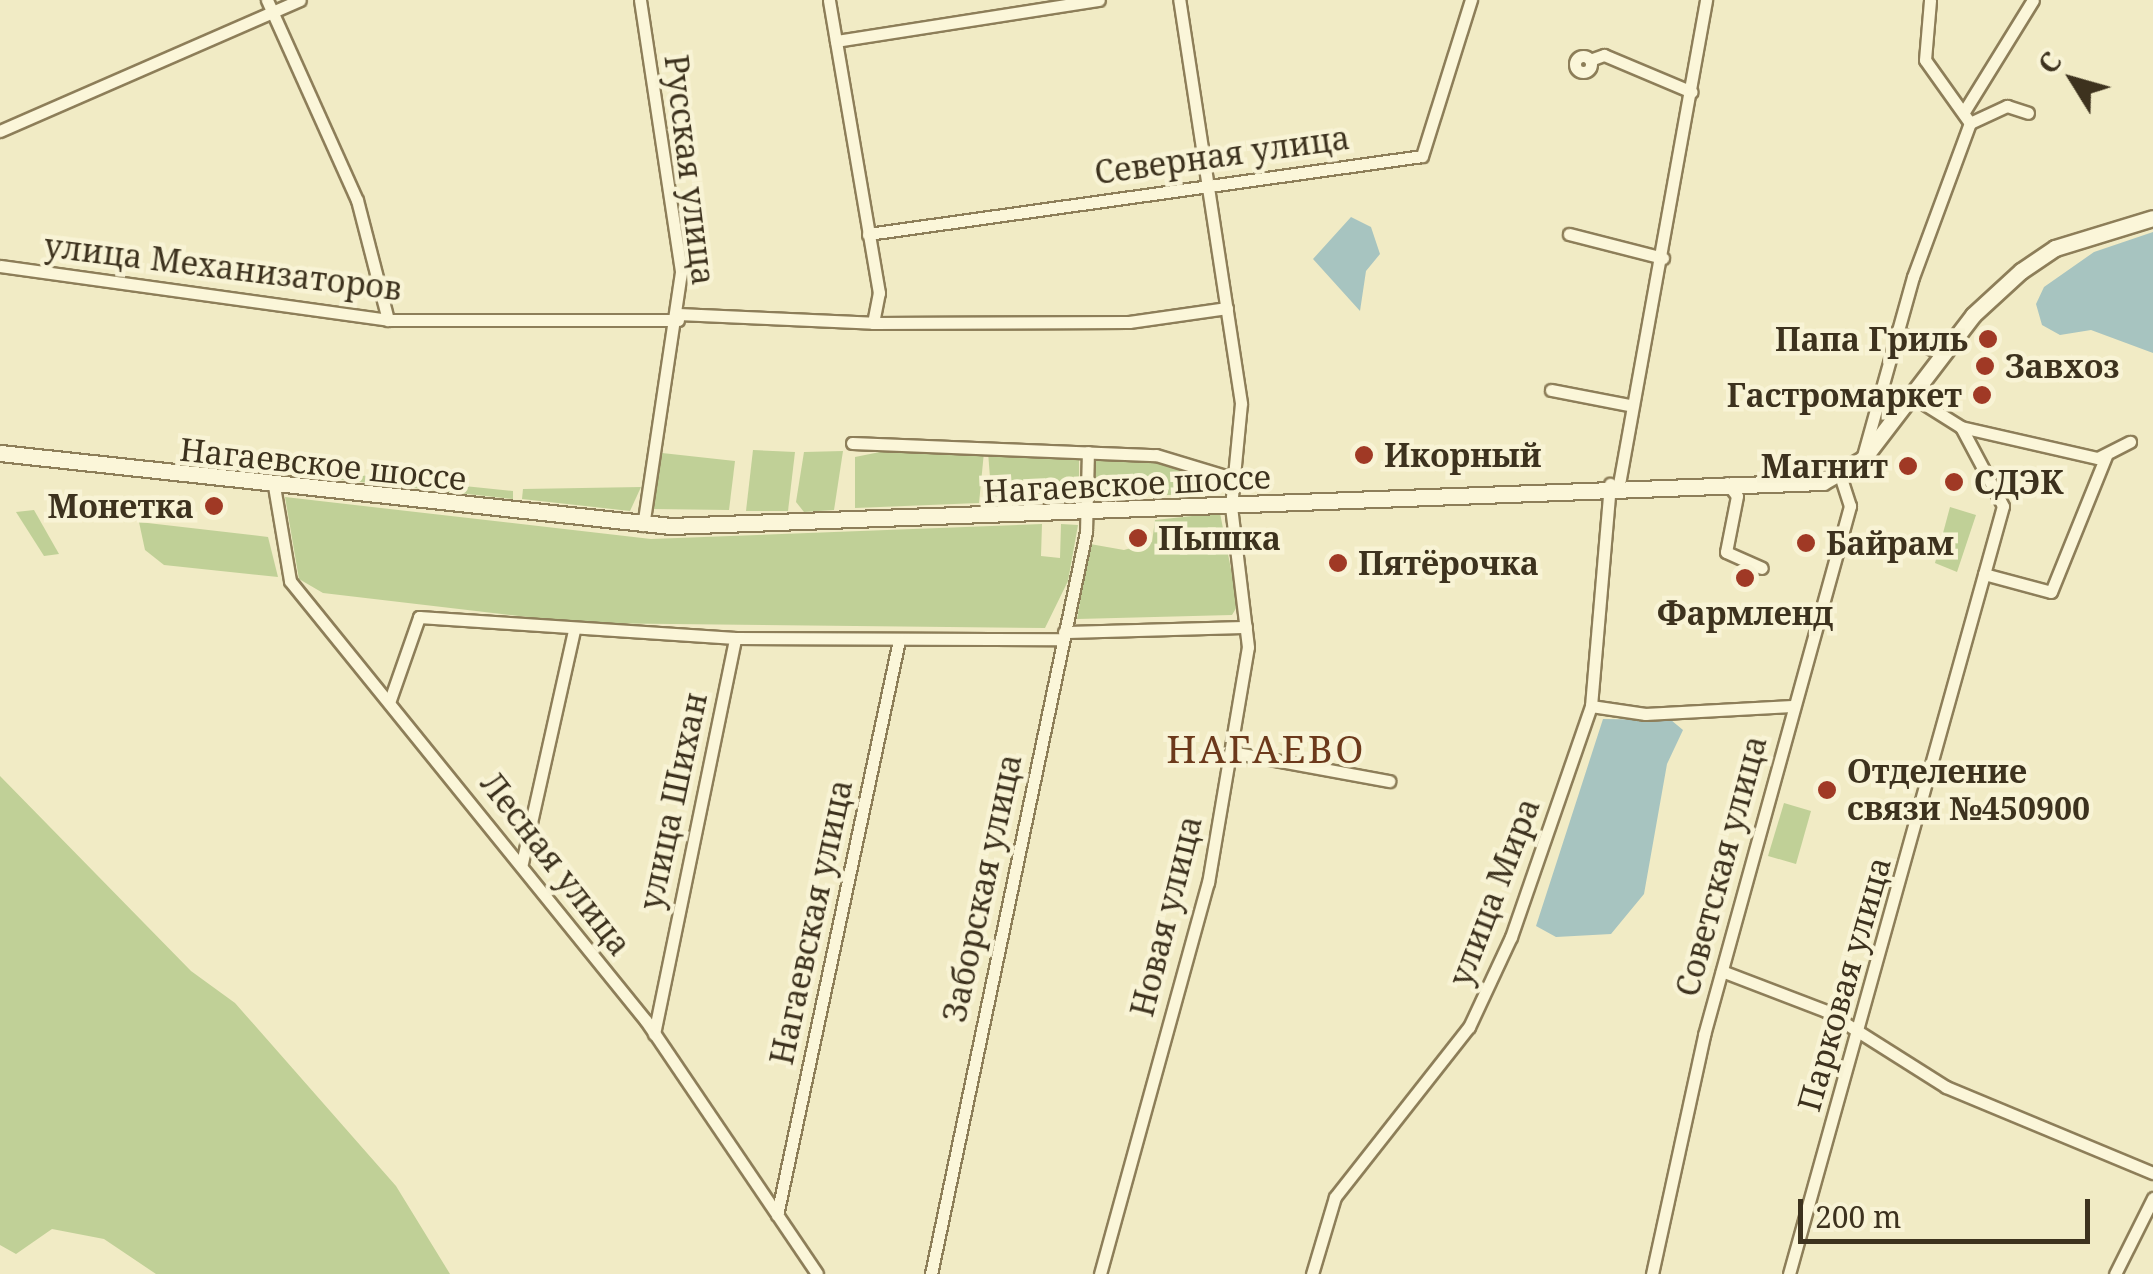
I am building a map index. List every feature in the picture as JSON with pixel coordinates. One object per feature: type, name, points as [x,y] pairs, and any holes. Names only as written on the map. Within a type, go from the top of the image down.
[{"type":"street","points":[[0,131],[270,6],[300,0]]},
{"type":"street","name":"Русская улица","points":[[640,0],[681,272],[678,317],[644,525]]},
{"type":"street","points":[[828,0],[868,234],[877,305],[873,322]]},
{"type":"street","points":[[836,42],[1099,0]]},
{"type":"street","name":"Новая улица","points":[[1100,1274],[1208,883],[1231,752],[1246,627],[1231,507],[1241,403],[1180,0]]},
{"type":"street","name":"Северная улица","points":[[868,234],[1422,156],[1471,0]]},
{"type":"street","name":"улица Мира","points":[[1312,1274],[1335,1197],[1469,1027],[1494,978],[1591,706],[1614,484],[1663,258],[1706,0]]},
{"type":"street","points":[[1863,459],[1897,331],[1970,124],[1965,110],[1925,60],[1930,0]]},
{"type":"street","points":[[1965,110],[2032,0]]},
{"type":"street","points":[[270,6],[357,200],[388,320]]},
{"type":"street","points":[[1590,60],[1604,55],[1692,92]]},
{"type":"street","points":[[1970,124],[2006,106],[2028,112]]},
{"type":"street","points":[[1840,476],[1863,459],[1942,354],[1996,292],[2055,248],[2153,218]]},
{"type":"street","points":[[1570,234],[1663,258]]},
{"type":"street","name":"улица Механизаторов","points":[[1,266],[388,320],[678,317],[1129,322],[1227,308]]},
{"type":"street","points":[[1897,331],[1942,354]]},
{"type":"street","points":[[1551,390],[1630,405]]},
{"type":"street","name":"Парковая улица","points":[[1789,1274],[2003,506],[1960,427],[1910,395]]},
{"type":"street","points":[[1960,427],[2106,456]]},
{"type":"street","points":[[1984,574],[2051,592],[2106,456],[2130,442]]},
{"type":"street","points":[[852,443],[1176,458],[1235,479]]},
{"type":"street","name":"Заборская улица","points":[[931,1274],[1063,635],[1084,513],[1088,452]]},
{"type":"street","name":"Нагаевское шоссе","points":[[0,453],[644,525],[1231,507],[1614,484],[1840,476]]},
{"type":"street","name":"Советская улица","points":[[1652,1274],[1722,971],[1850,506],[1840,476]]},
{"type":"street","points":[[1726,483],[1736,496],[1726,552],[1762,568]]},
{"type":"street","name":"Лесная улица","points":[[274,486],[290,581],[522,863],[654,1034],[817,1274]]},
{"type":"street","points":[[390,700],[419,617],[735,638],[898,640],[1246,627]]},
{"type":"street","points":[[522,863],[574,630]]},
{"type":"street","name":"улица Шихан","points":[[654,1034],[735,638]]},
{"type":"street","name":"Нагаевская улица","points":[[778,1216],[898,640]]},
{"type":"street","points":[[1591,706],[1645,714],[1792,706]]},
{"type":"street","points":[[1231,752],[1389,781]]},
{"type":"street","points":[[1722,971],[1826,1011],[1946,1087],[2152,1168]]},
{"type":"street","points":[[2115,1274],[2153,1198]]},
{"type":"green space","points":[[753,450],[795,452],[788,511],[746,511]]},
{"type":"green space","points":[[890,450],[984,452],[979,503],[855,508],[855,457]]},
{"type":"green space","points":[[843,451],[834,510],[804,512],[796,502],[804,452]]},
{"type":"green space","points":[[988,452],[1079,457],[1079,493],[992,503]]},
{"type":"green space","points":[[662,453],[735,461],[729,510],[653,509]]},
{"type":"green space","points":[[1091,457],[1157,458],[1220,483],[1207,494],[1088,497]]},
{"type":"green space","points":[[291,468],[513,491],[513,499],[289,474]]},
{"type":"green space","points":[[641,487],[630,511],[522,499],[523,489]]},
{"type":"green space","points":[[285,497],[651,539],[1042,524],[1041,556],[1060,558],[1061,524],[1078,525],[1068,581],[1045,628],[579,623],[323,593],[299,579]]},
{"type":"green space","points":[[1950,507],[1976,515],[1957,572],[1935,563]]},
{"type":"green space","points":[[34,510],[59,554],[44,556],[16,512]]},
{"type":"green space","points":[[1220,513],[1238,605],[1232,615],[1077,619],[1090,544],[1124,550],[1152,542],[1155,520]]},
{"type":"green space","points":[[139,522],[268,537],[278,577],[164,565],[145,550]]},
{"type":"green space","points":[[0,776],[191,971],[235,1003],[396,1186],[450,1274],[156,1274],[104,1239],[52,1229],[16,1254],[0,1245]]},
{"type":"green space","points":[[1784,803],[1811,811],[1796,864],[1768,856]]},
{"type":"water","points":[[1351,217],[1371,227],[1380,254],[1366,271],[1360,311],[1313,259]]},
{"type":"water","points":[[2153,232],[2153,353],[2091,330],[2060,335],[2042,325],[2036,304],[2044,287],[2094,252]]},
{"type":"water","points":[[1603,719],[1671,720],[1683,730],[1667,764],[1644,894],[1611,934],[1556,937],[1536,926]]},
{"type":"place","name":"Папа Гриль","points":[[1988,339]]},
{"type":"place","name":"Завхоз","points":[[1985,366]]},
{"type":"place","name":"Гастромаркет","points":[[1982,395]]},
{"type":"place","name":"Икорный","points":[[1364,455]]},
{"type":"place","name":"Магнит","points":[[1908,466]]},
{"type":"place","name":"СДЭК","points":[[1954,482]]},
{"type":"place","name":"Монетка","points":[[214,506]]},
{"type":"place","name":"Пышка","points":[[1138,538]]},
{"type":"place","name":"Байрам","points":[[1806,543]]},
{"type":"place","name":"Пятёрочка","points":[[1338,563]]},
{"type":"place","name":"Фармленд","points":[[1745,578]]},
{"type":"place","name":"Отделение связи №450900","points":[[1827,790]]},
{"type":"district","name":"НАГАЕВО","points":[[1266,749]]}]
